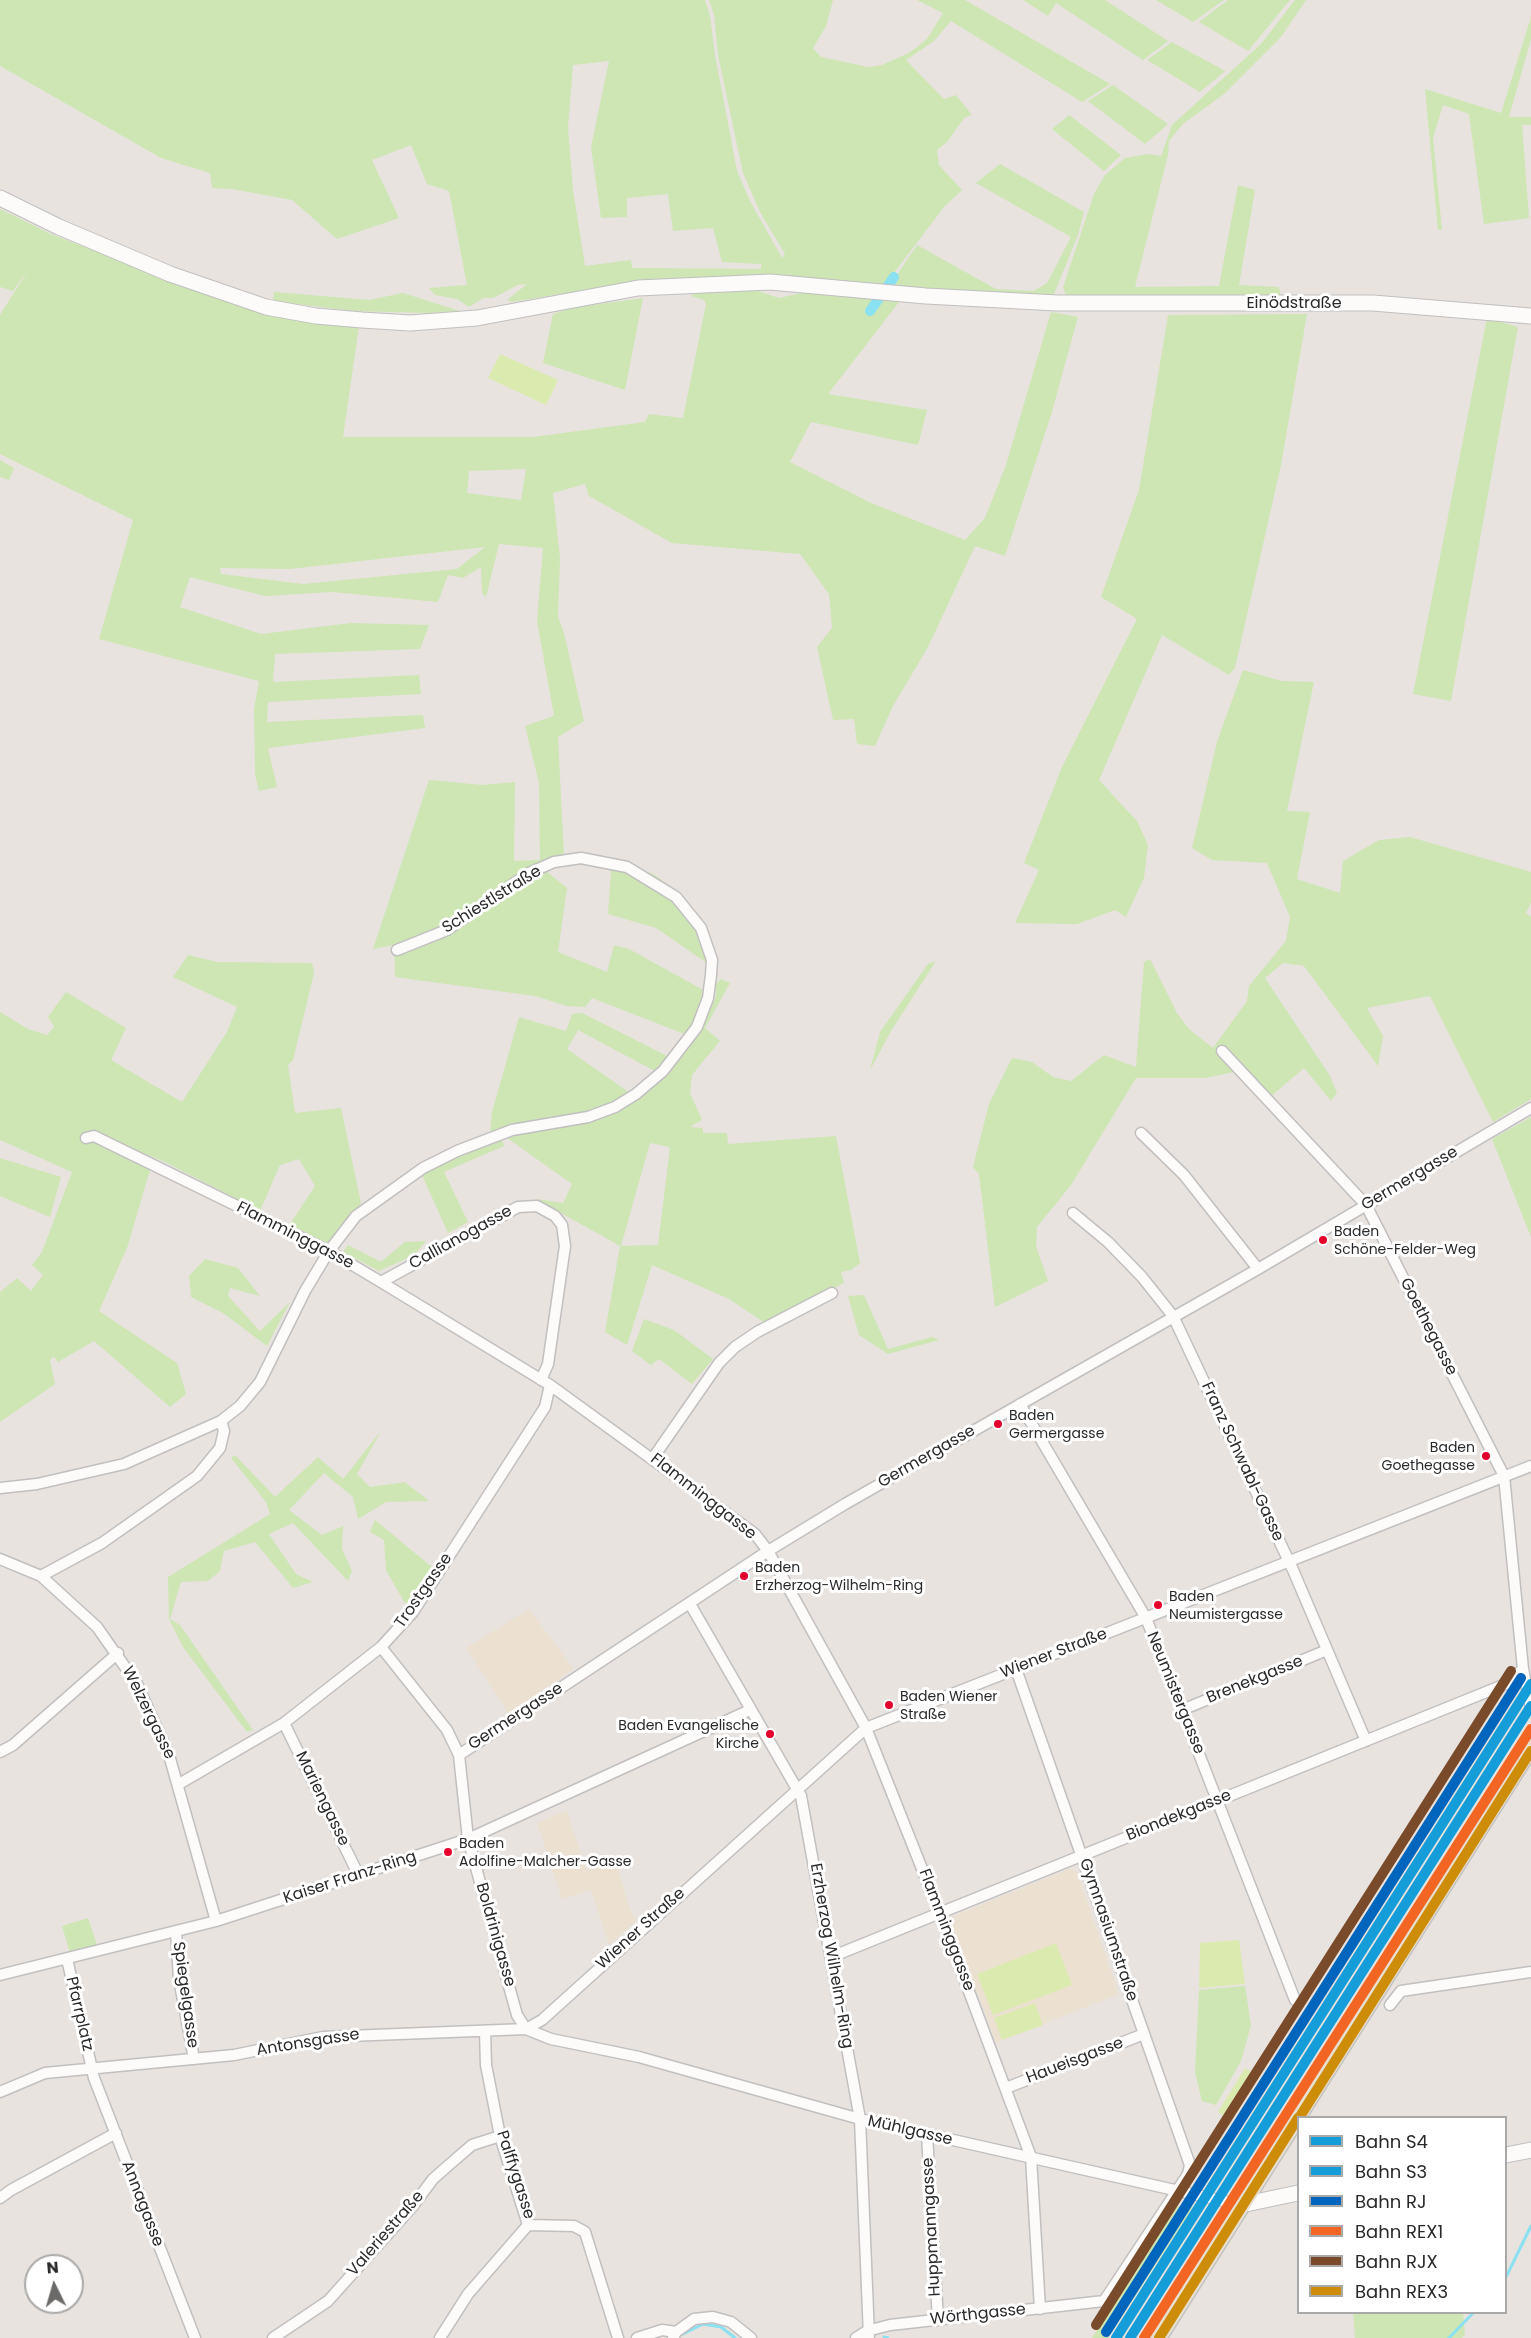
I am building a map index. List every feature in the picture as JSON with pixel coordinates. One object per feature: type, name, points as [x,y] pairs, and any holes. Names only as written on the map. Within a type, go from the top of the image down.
[{"type":"main road","points":[[1297,2116],[1531,1748]]},
{"type":"main road","points":[[1158,2338],[1297,2117]]},
{"type":"street","name":"Einödstraße","points":[[0,198],[59,227],[171,274],[266,307],[316,316],[410,323],[477,318],[638,288],[770,282],[926,296],[1057,303],[1373,303],[1531,316]]},
{"type":"street","name":"Schiestlstraße","points":[[2,1485],[82,1475],[124,1464],[221,1421],[240,1406],[260,1382],[305,1291],[329,1251],[356,1216],[423,1168],[489,1138],[512,1130],[588,1117],[615,1107],[636,1094],[663,1071],[697,1027],[708,998],[712,960],[700,928],[676,897],[627,867],[581,858],[555,862],[529,873],[447,930],[397,950]]},
{"type":"street","name":"Goethegasse","points":[[1222,1051],[1366,1205],[1504,1476]]},
{"type":"street","name":"Germergasse","points":[[459,1755],[768,1551],[845,1504],[1258,1269],[1531,1108]]},
{"type":"street","points":[[1141,1133],[1184,1175],[1258,1269]]},
{"type":"street","name":"Flamminggasse","points":[[86,1138],[94,1136],[329,1251],[545,1383],[755,1534],[768,1551],[866,1728],[940,1914],[1031,2157],[1040,2309]]},
{"type":"street","name":"Callianogasse","points":[[381,1282],[518,1207],[537,1206],[555,1215],[562,1225],[564,1236]]},
{"type":"street","name":"Franz Schwabl-Gasse","points":[[1073,1213],[1108,1242],[1142,1277],[1173,1316],[1289,1561],[1366,1741]]},
{"type":"street","name":"Trostgasse","points":[[179,1784],[284,1723],[381,1647],[413,1612],[545,1407],[545,1383],[564,1236]]},
{"type":"street","points":[[652,1458],[719,1363],[735,1347],[756,1332],[832,1293]]},
{"type":"street","name":"Neumistergasse","points":[[1020,1404],[1146,1618],[1295,2000]]},
{"type":"street","points":[[41,1576],[102,1543],[198,1476],[220,1448],[224,1431],[221,1421]]},
{"type":"street","name":"Wiener Straße","points":[[526,2029],[542,2020],[866,1728],[1531,1466]]},
{"type":"street","points":[[1504,1476],[1523,1669],[1531,1708]]},
{"type":"street","name":"Welzergasse","points":[[0,1559],[41,1576],[97,1627],[137,1684],[170,1755],[216,1921]]},
{"type":"street","name":"Erzherzog Wilhelm-Ring","points":[[690,1604],[801,1796],[860,2119],[868,2335]]},
{"type":"street","points":[[381,1647],[447,1730],[459,1755]]},
{"type":"street","name":"Brenekgasse","points":[[1182,1710],[1327,1650]]},
{"type":"street","points":[[0,1752],[13,1745],[117,1653]]},
{"type":"street","name":"Gymnasiumstraße","points":[[1016,1669],[1190,2165],[1179,2191],[1104,2301]]},
{"type":"street","name":"Biondekgasse","points":[[831,1958],[1506,1684],[1523,1669]]},
{"type":"street","name":"Kaiser Franz-Ring","points":[[0,1975],[216,1921],[468,1839],[750,1710]]},
{"type":"street","name":"Mariengasse","points":[[284,1723],[359,1876]]},
{"type":"street","name":"Boldrinigasse","points":[[459,1755],[468,1839],[517,2015],[526,2029]]},
{"type":"street","name":"Spiegelgasse","points":[[176,1932],[180,1979],[194,2059]]},
{"type":"street","name":"Pfarrplatz","points":[[67,1959],[92,2070]]},
{"type":"street","points":[[1390,2005],[1401,1991],[1531,1972]]},
{"type":"street","name":"Mühlgasse","points":[[526,2029],[551,2039],[639,2057],[860,2119],[1241,2205],[1297,2193]]},
{"type":"street","name":"Antonsgasse","points":[[1,2087],[45,2073],[234,2055],[323,2037],[352,2034],[526,2029]]},
{"type":"street","name":"Palffygasse","points":[[485,2031],[486,2065],[501,2136],[528,2225],[574,2226],[585,2232],[618,2338]]},
{"type":"street","name":"Haueisgasse","points":[[1005,2088],[1144,2034]]},
{"type":"street","name":"Annagasse","points":[[92,2070],[195,2338]]},
{"type":"street","points":[[0,2198],[116,2133]]},
{"type":"street","name":"Huppmanngasse","points":[[927,2135],[938,2320]]},
{"type":"street","name":"Valeriestraße","points":[[273,2338],[328,2301],[412,2207],[433,2179],[472,2145],[501,2136]]},
{"type":"street","points":[[1507,2155],[1531,2150]]},
{"type":"street","points":[[440,2338],[468,2295],[528,2225]]},
{"type":"street","name":"Wörthgasse","points":[[856,2338],[890,2325],[1104,2301]]},
{"type":"street","points":[[637,2338],[662,2330],[674,2335],[694,2319],[713,2317],[731,2322],[750,2338]]},
{"type":"shaded area","points":[[529,1609],[574,1669],[508,1713],[466,1648]]},
{"type":"shaded area","points":[[567,1810],[586,1870],[616,1861],[629,1907],[636,1921],[609,1945],[591,1890],[562,1899],[537,1823]]},
{"type":"shaded area","points":[[1069,1869],[1077,1872],[1119,1994],[996,2043],[949,1918]]},
{"type":"green space","points":[[0,0],[705,0],[710,16],[737,171],[750,201],[782,258],[785,254],[760,212],[743,173],[718,55],[714,15],[709,0],[833,0],[826,26],[813,48],[821,57],[868,67],[882,65],[909,53],[927,39],[943,13],[917,0],[965,0],[1110,84],[1082,102],[951,21],[934,41],[906,60],[944,99],[956,95],[972,115],[964,118],[947,142],[937,150],[939,165],[962,190],[944,207],[880,291],[632,282],[512,302],[507,300],[527,284],[518,285],[493,298],[483,298],[469,307],[457,299],[435,295],[429,288],[467,285],[449,191],[427,184],[411,145],[372,160],[399,218],[337,239],[292,200],[232,189],[212,188],[210,173],[161,158],[0,66]],"holes":[[[609,61],[591,147],[601,218],[627,217],[627,198],[668,194],[673,231],[713,228],[722,262],[761,264],[761,269],[632,268],[631,260],[585,266],[573,190],[568,127],[573,65]]]},
{"type":"green space","points":[[1023,0],[1105,0],[1168,41],[1143,60],[1056,3],[1048,16]]},
{"type":"green space","points":[[1156,0],[1224,0],[1193,22]]},
{"type":"green space","points":[[1228,0],[1290,0],[1248,51],[1199,22]]},
{"type":"green space","points":[[1295,0],[1306,0],[1281,37],[1224,94],[1183,124],[1169,141],[1168,155],[1135,287],[1219,286],[1238,185],[1255,190],[1239,285],[1279,287],[1281,297],[1071,298],[1066,295],[1063,288],[1065,281],[1094,194],[1105,175],[1125,158],[1148,154],[1161,156],[1172,125],[1261,44]]},
{"type":"green space","points":[[1531,17],[1531,39],[1509,117],[1531,117],[1531,125],[1522,125],[1529,218],[1484,224],[1469,114],[1443,105],[1433,138],[1442,230],[1438,230],[1425,89],[1501,113]]},
{"type":"green space","points":[[1172,42],[1225,71],[1200,92],[1147,60]]},
{"type":"green space","points":[[1113,85],[1168,124],[1145,144],[1088,101]]},
{"type":"green space","points":[[1069,115],[1121,155],[1104,171],[1052,129]]},
{"type":"green space","points":[[1000,164],[1084,212],[1078,235],[1054,294],[1048,298],[889,287],[917,245],[996,289],[1034,291],[1047,283],[1071,237],[976,183]]},
{"type":"green space","points":[[0,209],[51,234],[238,306],[294,320],[359,326],[343,437],[533,437],[645,422],[649,414],[683,418],[706,304],[704,300],[691,296],[702,289],[745,287],[779,298],[806,292],[899,302],[828,394],[927,410],[918,445],[811,422],[790,462],[871,503],[965,540],[985,518],[1006,465],[1051,312],[1078,317],[1051,415],[1005,556],[975,546],[928,647],[893,706],[875,746],[857,744],[854,719],[833,720],[817,647],[832,628],[829,594],[800,554],[672,543],[589,496],[585,484],[553,493],[560,558],[558,617],[564,633],[584,721],[558,737],[564,857],[540,866],[567,888],[558,952],[607,972],[614,945],[629,949],[705,991],[687,1035],[592,998],[585,1007],[567,1006],[535,996],[395,977],[394,945],[373,949],[429,780],[482,785],[515,782],[514,861],[540,860],[539,783],[525,726],[554,716],[537,621],[543,548],[499,544],[486,597],[482,593],[481,567],[463,578],[448,575],[438,602],[332,592],[265,596],[190,577],[180,607],[261,634],[351,623],[429,625],[420,649],[275,654],[273,682],[419,675],[421,694],[268,702],[267,722],[423,715],[425,728],[268,748],[277,787],[259,791],[255,774],[254,709],[259,681],[99,639],[133,520],[0,454],[0,315],[30,267],[13,291],[0,287]],"holes":[[[526,469],[521,500],[467,493],[469,471]],[[485,547],[457,569],[303,584],[221,574],[220,568],[290,569]]]},
{"type":"green space","points":[[274,292],[369,300],[403,293],[460,311],[429,313],[354,311],[273,301]]},
{"type":"green space","points":[[643,298],[625,390],[543,363],[553,314],[571,308]]},
{"type":"green space","points":[[1307,314],[1281,465],[1235,668],[1229,675],[1162,635],[1099,780],[1137,821],[1148,845],[1144,878],[1126,917],[1115,910],[1077,924],[1015,923],[1039,870],[1024,863],[1062,767],[1137,619],[1101,597],[1139,490],[1168,315]]},
{"type":"green space","points":[[1487,318],[1518,327],[1451,701],[1413,694]]},
{"type":"green space","points":[[500,354],[558,380],[546,405],[488,378]]},
{"type":"green space","points":[[0,460],[14,468],[9,480],[0,477]]},
{"type":"green space","points":[[1243,670],[1282,681],[1314,682],[1287,811],[1310,812],[1297,879],[1340,893],[1343,861],[1379,840],[1410,837],[1531,872],[1531,902],[1526,913],[1531,917],[1531,1099],[1493,1122],[1430,996],[1367,1008],[1383,1036],[1378,1066],[1304,966],[1283,963],[1265,978],[1330,1076],[1337,1093],[1331,1101],[1304,1068],[1270,1097],[1244,1070],[1205,1078],[1136,1078],[1071,1185],[1037,1227],[1036,1246],[1048,1281],[995,1307],[979,1174],[973,1167],[989,1104],[1012,1058],[1032,1062],[1053,1077],[1071,1081],[1104,1055],[1136,1067],[1144,962],[1150,959],[1177,1013],[1189,1029],[1213,1048],[1247,1001],[1249,986],[1286,941],[1290,917],[1267,863],[1212,860],[1192,848],[1217,742]]},
{"type":"green space","points":[[612,858],[653,874],[666,883],[694,910],[711,943],[717,970],[656,928],[608,914]]},
{"type":"green space","points":[[188,955],[217,962],[312,963],[314,973],[293,1060],[288,1065],[295,1113],[341,1108],[361,1203],[332,1246],[290,1224],[315,1186],[299,1159],[280,1165],[260,1211],[165,1162],[120,1144],[115,1151],[150,1170],[127,1248],[99,1311],[177,1363],[186,1394],[170,1407],[94,1341],[58,1362],[54,1357],[50,1360],[55,1384],[0,1422],[0,1292],[17,1278],[31,1291],[43,1275],[32,1265],[42,1252],[72,1172],[0,1140],[0,1012],[28,1029],[47,1035],[54,1027],[48,1017],[66,992],[126,1028],[111,1060],[182,1102],[227,1032],[237,1007],[173,977]]},
{"type":"green space","points":[[936,961],[891,1031],[870,1070],[880,1032],[928,964]]},
{"type":"green space","points":[[721,979],[730,983],[705,1028],[720,1041],[692,1075],[690,1093],[702,1120],[690,1127],[703,1128],[703,1133],[727,1133],[728,1144],[836,1136],[860,1263],[851,1270],[841,1272],[844,1283],[765,1323],[729,1299],[652,1265],[627,1345],[605,1332],[620,1246],[536,1199],[563,1203],[572,1184],[507,1138],[490,1133],[492,1112],[519,1017],[566,1031],[572,1014],[582,1013],[677,1061],[690,1047],[716,997],[716,984]],"holes":[[[578,1030],[662,1075],[662,1076],[637,1098],[567,1049]],[[650,1143],[670,1147],[658,1245],[621,1246]]]},
{"type":"green space","points":[[1531,1117],[1531,1237],[1492,1139]]},
{"type":"green space","points":[[502,1139],[504,1146],[444,1172],[468,1222],[448,1233],[421,1173],[460,1153]]},
{"type":"green space","points":[[0,1158],[61,1177],[50,1217],[0,1196]]},
{"type":"green space","points":[[426,1241],[414,1255],[379,1271],[343,1252],[348,1245],[381,1262],[405,1242]]},
{"type":"green space","points":[[205,1259],[238,1268],[260,1296],[230,1288],[228,1296],[260,1331],[290,1302],[267,1346],[223,1313],[191,1297],[189,1276]]},
{"type":"green space","points":[[864,1295],[888,1349],[932,1337],[939,1340],[888,1354],[859,1335],[848,1296]]},
{"type":"green space","points":[[644,1319],[674,1330],[713,1359],[692,1384],[659,1359],[651,1365],[632,1351]]},
{"type":"green space","points":[[381,1431],[357,1474],[370,1487],[405,1482],[429,1501],[386,1502],[358,1519],[353,1497],[324,1473],[289,1510],[322,1535],[343,1526],[342,1549],[352,1571],[348,1581],[293,1523],[269,1534],[296,1574],[313,1582],[293,1588],[255,1542],[224,1551],[220,1571],[208,1581],[181,1582],[170,1619],[180,1625],[253,1730],[247,1732],[183,1647],[169,1619],[168,1577],[270,1514],[266,1502],[231,1458],[235,1455],[275,1497],[318,1457],[343,1479]]},
{"type":"green space","points":[[375,1520],[432,1567],[406,1605],[386,1570],[384,1540],[370,1532]]},
{"type":"green space","points":[[88,1918],[97,1945],[70,1953],[62,1926]]},
{"type":"green space","points":[[1239,1940],[1245,1984],[1199,1988],[1200,1943]]},
{"type":"green space","points":[[1056,1943],[1072,1985],[993,2015],[977,1974]]},
{"type":"green space","points":[[1245,1986],[1251,2025],[1241,2061],[1216,2105],[1202,2101],[1195,2072],[1199,1990]]},
{"type":"green space","points":[[1035,2003],[1043,2025],[1002,2040],[994,2018]]},
{"type":"green space","points":[[1245,2068],[1257,2075],[1231,2120],[1218,2112]]},
{"type":"green space","points":[[1177,2206],[1193,2207],[1108,2338],[1092,2338]]},
{"type":"green space","points":[[1353,2314],[1463,2314],[1465,2334],[1462,2338],[1355,2338]]},
{"type":"waterway","points":[[870,311],[894,277]]},
{"type":"waterway","points":[[1507,2275],[1531,2226]]},
{"type":"waterway","points":[[1449,2338],[1472,2314]]},
{"type":"waterway","points":[[683,2334],[703,2324],[721,2327],[735,2338]]},
{"type":"waterway","points":[[884,2337],[888,2338]]},
{"type":"rail line","name":"RJX","points":[[1096,2325],[1511,1671]]},
{"type":"rail line","name":"RJ","points":[[1106,2332],[1521,1678]]},
{"type":"rail line","name":"S4","points":[[1116,2338],[1531,1684]]},
{"type":"rail line","name":"S3","points":[[1130,2338],[1531,1706]]},
{"type":"rail line","name":"REX1","points":[[1144,2338],[1531,1729]]},
{"type":"rail line","name":"REX3","points":[[1300,2116],[1531,1751]]},
{"type":"rail line","name":"REX3","points":[[1159,2338],[1297,2120]]},
{"type":"place","name":"Baden Schöne-Felder-Weg","points":[[1323,1240]]},
{"type":"place","name":"Baden Germergasse","points":[[998,1424]]},
{"type":"place","name":"Baden Goethegasse","points":[[1486,1456]]},
{"type":"place","name":"Baden Erzherzog-Wilhelm-Ring","points":[[744,1576]]},
{"type":"place","name":"Baden Neumistergasse","points":[[1158,1605]]},
{"type":"place","name":"Baden Wiener Straße","points":[[889,1705]]},
{"type":"place","name":"Baden Evangelische Kirche","points":[[770,1734]]},
{"type":"place","name":"Baden Adolfine-Malcher-Gasse","points":[[448,1852]]}]
